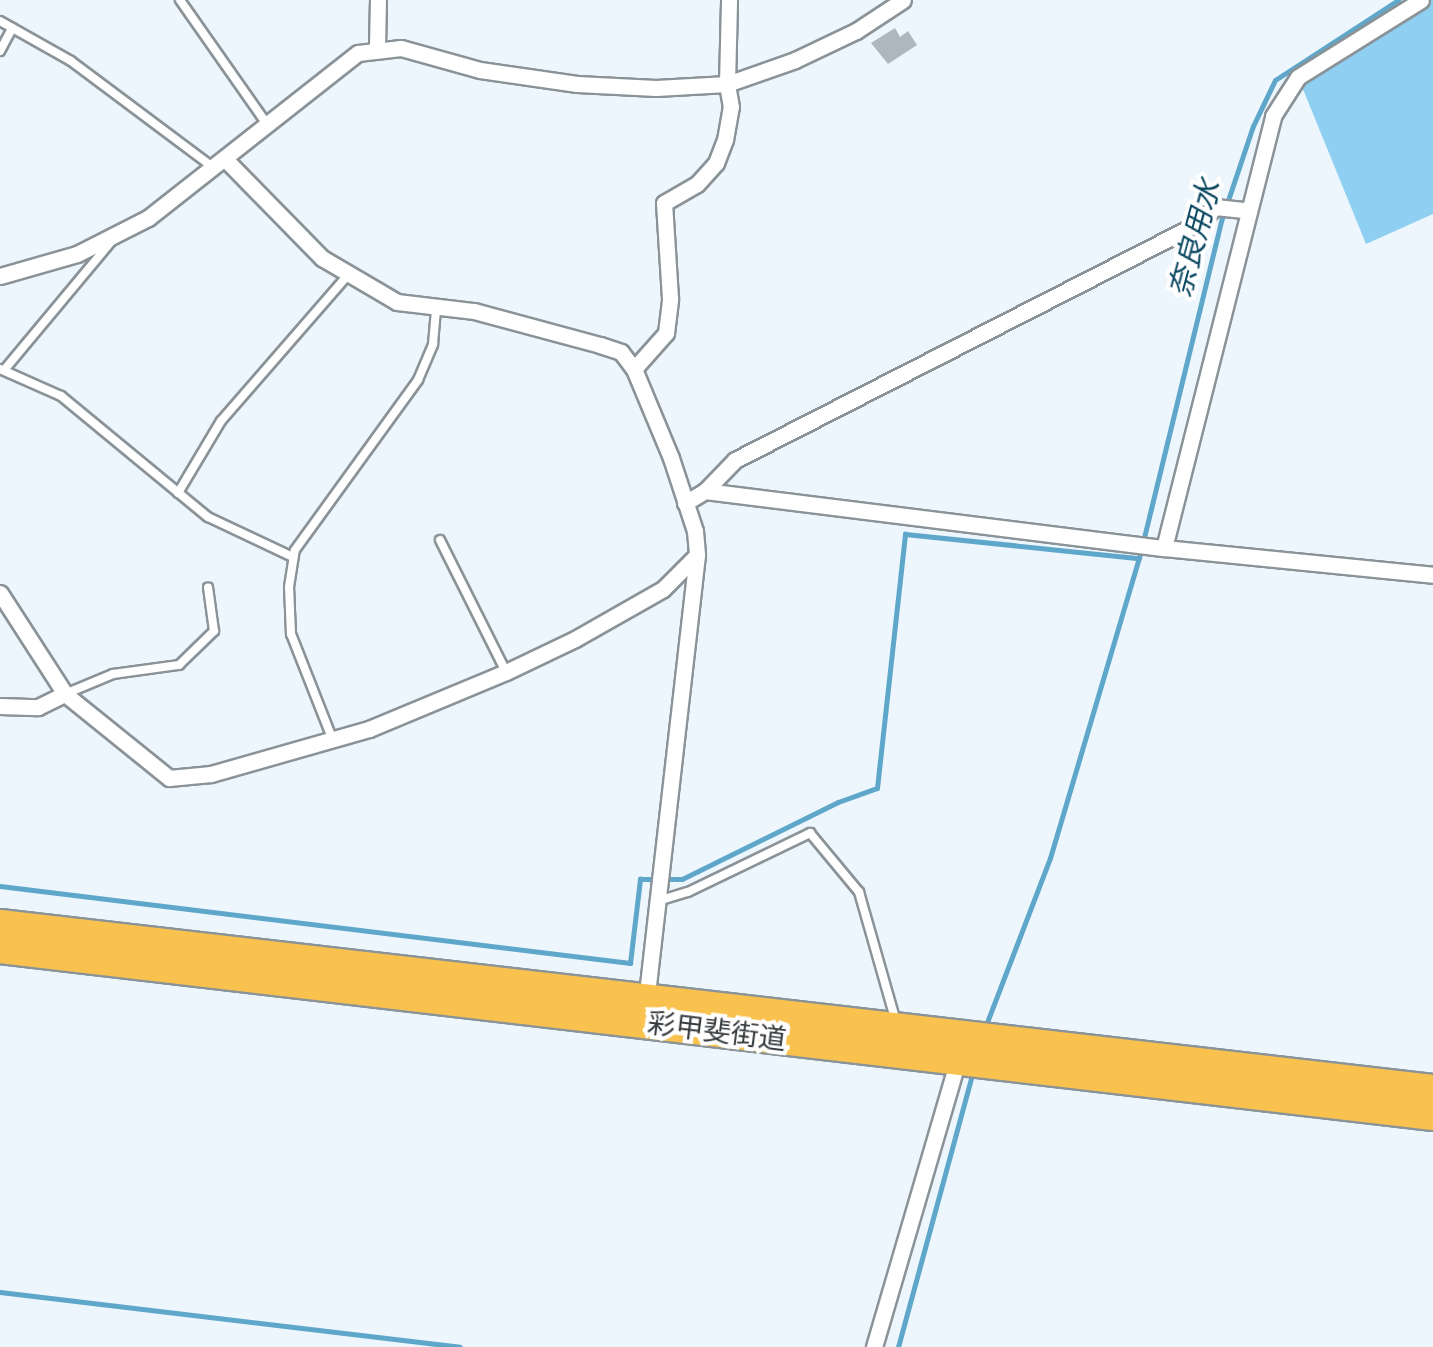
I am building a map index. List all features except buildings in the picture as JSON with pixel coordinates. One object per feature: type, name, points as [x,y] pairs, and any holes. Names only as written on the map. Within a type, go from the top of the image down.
[{"type":"highway","name":"彩甲斐街道","points":[[0,924],[1433,1116]]},
{"type":"highway","name":"彩甲斐街道","points":[[0,948],[645,1010],[897,1026],[975,1052],[1433,1089]]},
{"type":"street","points":[[377,47],[378,0]]},
{"type":"street","points":[[634,369],[666,333],[670,298],[664,204],[696,184],[716,163],[731,107],[726,84],[729,0]]},
{"type":"street","points":[[0,276],[64,258],[117,235],[219,164],[358,52],[377,47],[401,48],[480,70],[577,84],[656,88],[726,84],[795,60],[856,32],[903,0]]},
{"type":"street","points":[[1164,548],[1240,209],[1273,116],[1298,77],[1421,0]]},
{"type":"street","points":[[219,164],[322,258],[397,302],[436,310],[474,311],[600,345],[621,352],[634,369],[685,503],[697,555],[645,1010]]},
{"type":"street","points":[[685,503],[705,490],[735,460],[1196,224],[1215,207],[1240,209]]},
{"type":"street","points":[[705,490],[1164,548],[1433,575]]},
{"type":"street","points":[[0,593],[65,694],[169,778],[211,774],[369,729],[506,672],[576,639],[663,589],[697,555]]},
{"type":"street","points":[[0,706],[38,707],[65,694]]},
{"type":"street","points":[[874,1347],[975,1052]]},
{"type":"lane","points":[[180,0],[268,124]]},
{"type":"lane","points":[[0,21],[71,61],[219,164]]},
{"type":"lane","points":[[0,51],[12,28]]},
{"type":"lane","points":[[117,235],[3,369],[62,396],[208,518],[293,557]]},
{"type":"lane","points":[[178,493],[221,421],[348,275]]},
{"type":"lane","points":[[332,738],[290,634],[293,557],[418,380],[434,344],[436,310]]},
{"type":"lane","points":[[440,540],[506,672]]},
{"type":"lane","points":[[65,694],[113,674],[179,665],[214,631],[208,587]]},
{"type":"lane","points":[[658,897],[688,892],[810,833],[860,892],[897,1026]]},
{"type":"shaded area","points":[[1421,0],[1433,0],[1433,214],[1366,244],[1298,77]]},
{"type":"waterway","name":"奈良用水","points":[[984,1030],[1050,858],[1139,558],[1222,218],[1253,126],[1275,80],[1398,0]]},
{"type":"waterway","points":[[0,886],[630,963],[640,879],[682,879],[838,802],[877,788],[905,534],[1139,558]]},
{"type":"waterway","points":[[898,1347],[973,1070]]},
{"type":"waterway","points":[[0,1292],[460,1347]]}]
